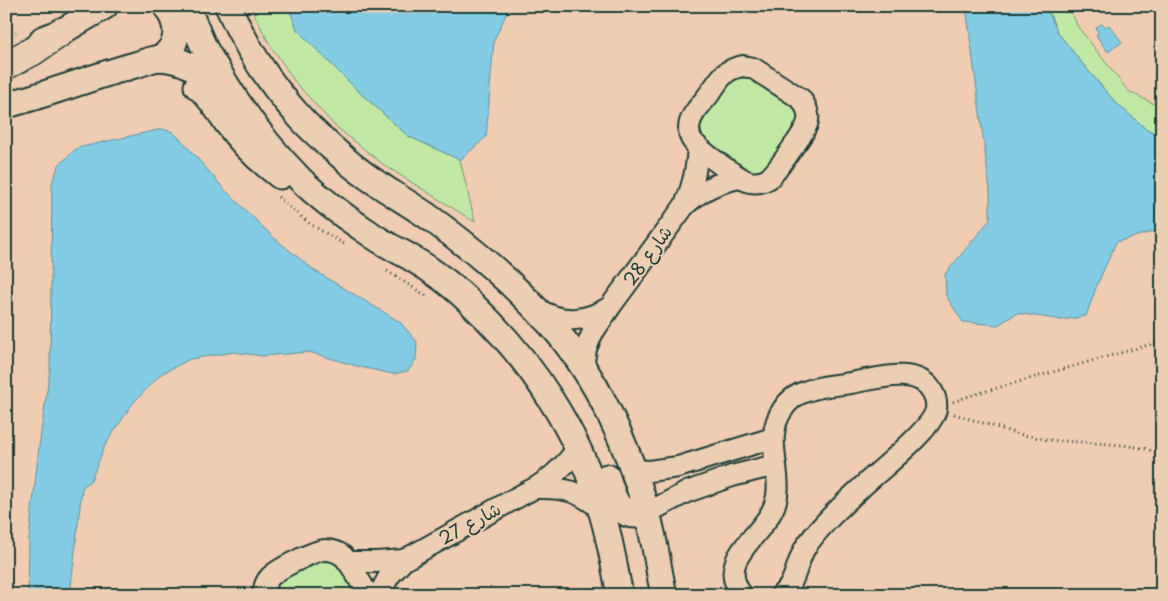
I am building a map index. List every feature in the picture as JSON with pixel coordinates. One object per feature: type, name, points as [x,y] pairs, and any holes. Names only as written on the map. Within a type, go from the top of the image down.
[{"type":"main road","points":[[6,65],[33,51],[61,32]]},
{"type":"street","points":[[61,32],[104,6]]},
{"type":"street","points":[[6,51],[94,19],[118,6]]},
{"type":"street","points":[[6,105],[69,87],[112,71],[152,60],[169,52],[176,36],[172,14],[166,6]]},
{"type":"street","points":[[187,6],[203,45],[234,98],[271,148],[302,180],[335,209],[371,235],[410,257],[443,280],[474,306],[502,334],[547,394],[574,438],[591,477],[609,539],[620,595]]},
{"type":"street","points":[[228,6],[237,27],[262,69],[298,115],[340,155],[386,190],[464,244],[501,275],[553,326],[583,368],[607,408],[622,439],[648,513],[664,595]]},
{"type":"street","points":[[152,60],[199,88],[216,106],[227,124],[240,139],[270,168],[312,198],[335,209]]},
{"type":"street","name":"شارع 28","points":[[744,66],[753,68],[801,99],[806,106],[809,116],[808,125],[803,133],[768,179],[758,183],[748,182],[740,178],[698,147],[692,140],[689,131],[690,121],[724,73],[733,68],[744,66]]},
{"type":"street","name":"شارع 28","points":[[685,205],[695,177],[698,147]]},
{"type":"street","name":"شارع 28","points":[[583,368],[586,349],[592,334],[685,205],[710,187],[724,181],[740,178]]},
{"type":"street","name":"شارع 28","points":[[536,308],[549,316],[565,319],[597,314],[610,307]]},
{"type":"street","points":[[742,595],[734,581],[734,565],[738,555],[767,521],[774,507],[778,492],[773,438],[776,422],[783,408],[807,390],[896,376],[917,378],[929,384],[935,396],[936,409],[930,422],[922,433],[864,485],[812,539],[798,562],[790,586],[781,595]]},
{"type":"street","points":[[574,438],[588,443],[595,452],[601,462],[616,503],[621,510],[629,515],[638,516],[648,513],[687,492],[732,476],[775,465]]},
{"type":"street","name":"شارع 27","points":[[379,595],[389,576],[404,560],[536,488],[559,470],[569,460],[574,438]]},
{"type":"street","points":[[634,470],[678,468],[773,438]]},
{"type":"street","points":[[536,488],[554,488],[571,491],[587,498],[601,510]]},
{"type":"street","name":"شارع 27","points":[[263,595],[265,585],[270,577],[278,571],[324,550],[343,556],[348,562],[404,560]]},
{"type":"street","points":[[348,562],[368,595]]},
{"type":"path","points":[[277,196],[310,224],[347,246]]},
{"type":"path","points":[[386,270],[434,301]]},
{"type":"path","points":[[936,409],[969,396],[1162,342]]},
{"type":"path","points":[[936,409],[1018,434],[1049,440],[1123,445],[1147,449],[1162,456]]},
{"type":"green space","points":[[250,6],[288,6],[298,31],[358,91],[408,136],[460,160],[475,222],[384,165],[334,125],[296,83],[269,43]]},
{"type":"green space","points":[[1046,6],[1068,6],[1078,27],[1128,91],[1162,108],[1162,137],[1145,128],[1116,103],[1058,33]]},
{"type":"green space","points":[[740,74],[754,77],[793,106],[798,116],[797,127],[766,169],[756,173],[746,171],[705,141],[701,131],[702,121],[734,78]]},
{"type":"green space","points":[[325,555],[332,555],[360,595],[271,595],[278,581]]},
{"type":"water","points":[[288,6],[510,6],[494,40],[486,137],[460,160],[408,136],[358,91],[298,31]]},
{"type":"water","points":[[966,6],[1046,6],[1058,33],[1116,103],[1145,128],[1162,137],[1162,229],[1116,242],[1086,316],[1062,320],[1017,313],[998,325],[963,322],[946,296],[945,274],[990,220],[990,190]]},
{"type":"water","points":[[1101,24],[1106,27],[1109,25],[1122,42],[1108,52],[1096,35],[1098,33],[1096,28]]},
{"type":"water","points":[[162,129],[173,132],[225,190],[273,237],[315,271],[400,322],[417,342],[416,359],[408,371],[393,374],[360,367],[309,352],[262,356],[234,352],[190,359],[161,374],[133,403],[105,445],[91,480],[82,488],[70,595],[28,595],[29,539],[50,369],[52,183],[59,165],[77,148]]}]
